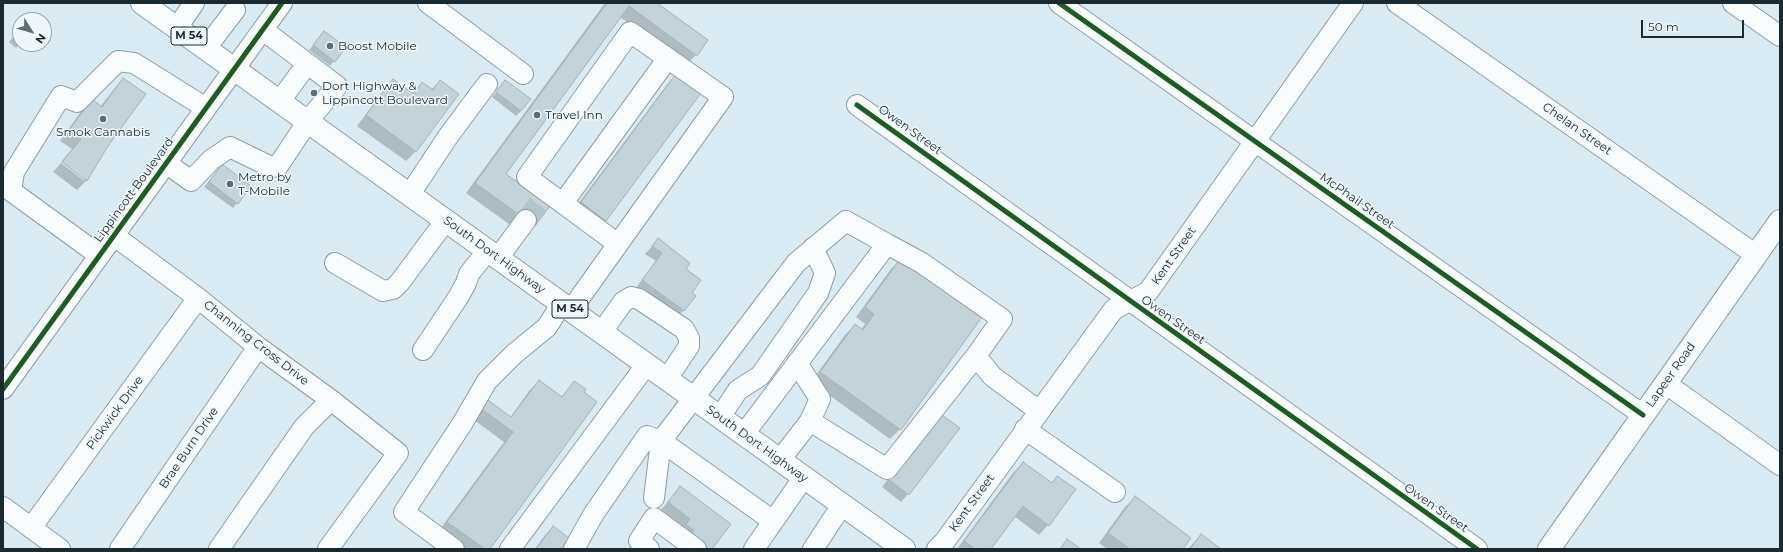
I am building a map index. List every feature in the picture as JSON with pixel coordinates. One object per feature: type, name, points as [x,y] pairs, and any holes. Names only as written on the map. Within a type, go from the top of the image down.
[{"type":"main road","name":"South Dort Highway","points":[[142,3],[904,549]]},
{"type":"main road","name":"Lapeer Road","points":[[1548,549],[1780,221]]},
{"type":"street","points":[[177,28],[194,3]]},
{"type":"street","name":"Lippincott Boulevard","points":[[3,389],[282,3]]},
{"type":"street","points":[[428,3],[523,74]]},
{"type":"street","name":"McPhail Street","points":[[1059,3],[1643,415]]},
{"type":"street","name":"Kent Street","points":[[937,549],[1114,309],[1131,302],[1148,292],[1353,3]]},
{"type":"street","name":"Chelan Street","points":[[1397,3],[1756,255]]},
{"type":"street","points":[[1733,3],[1780,36]]},
{"type":"street","points":[[206,48],[233,5]]},
{"type":"street","points":[[166,163],[191,181],[211,160],[230,147],[271,167],[278,166],[308,121],[337,86],[263,30]]},
{"type":"street","points":[[454,549],[404,512],[462,424],[487,381],[514,354],[547,327],[567,307],[618,244],[723,97],[630,32],[528,177],[551,198],[618,244]]},
{"type":"street","points":[[551,198],[668,58]]},
{"type":"street","points":[[99,255],[11,190],[14,172],[61,96],[77,102],[118,61],[134,63],[206,108]]},
{"type":"street","points":[[280,101],[307,64]]},
{"type":"street","points":[[410,194],[447,138],[487,84]]},
{"type":"street","name":"Owen Street","points":[[858,105],[1477,549]]},
{"type":"street","points":[[335,263],[383,291],[393,289],[400,282],[446,220]]},
{"type":"street","points":[[423,350],[459,296],[469,274],[493,254],[526,220]]},
{"type":"street","points":[[654,498],[662,441],[796,263],[846,221],[922,262],[1002,319],[976,356],[886,469],[810,421]]},
{"type":"street","name":"Channing Cross Drive","points":[[113,235],[198,298],[258,347],[331,400],[398,453],[328,549]]},
{"type":"street","points":[[744,434],[887,244]]},
{"type":"street","points":[[720,417],[738,390],[760,376],[818,293],[825,273],[813,248]]},
{"type":"street","points":[[602,332],[623,302],[631,297],[639,299],[684,329],[689,338],[689,346],[667,379]]},
{"type":"street","name":"Pickwick Drive","points":[[31,528],[198,298]]},
{"type":"street","name":"Brae Burn Drive","points":[[120,549],[258,347]]},
{"type":"street","points":[[976,356],[992,376],[1038,411]]},
{"type":"street","points":[[780,460],[810,421],[820,399],[797,363]]},
{"type":"street","points":[[510,549],[647,364]]},
{"type":"street","points":[[1665,383],[1780,465]]},
{"type":"street","points":[[219,549],[304,427],[331,400]]},
{"type":"street","points":[[1025,429],[1115,492]]},
{"type":"street","points":[[574,549],[593,515],[647,436],[662,441],[773,521]]},
{"type":"street","points":[[754,549],[804,478]]},
{"type":"street","points":[[813,549],[842,505]]},
{"type":"street","points":[[3,507],[60,549]]},
{"type":"street","points":[[649,549],[639,541],[654,518],[696,549]]},
{"type":"building","name":"Travel Inn","points":[[607,3],[657,3],[708,40],[697,56],[629,6],[506,174],[550,206],[535,226],[475,183]]},
{"type":"building","name":"Boost Mobile","points":[[324,31],[346,47],[335,62],[313,45]]},
{"type":"building","points":[[675,75],[701,93],[606,221],[581,202]]},
{"type":"building","name":"Smok Cannabis","points":[[123,78],[146,94],[108,146],[87,181],[62,162],[81,139],[69,130],[92,99],[102,107]]},
{"type":"building","points":[[393,79],[414,94],[422,82],[433,90],[440,80],[459,94],[416,152],[366,115]]},
{"type":"building","points":[[505,80],[531,99],[521,111],[496,92]]},
{"type":"building","name":"Metro by T-Mobile","points":[[222,164],[251,186],[238,204],[209,182]]},
{"type":"building","points":[[658,238],[690,263],[686,269],[701,280],[692,293],[696,296],[684,311],[642,280],[662,253],[652,246]]},
{"type":"building","points":[[901,258],[982,317],[901,430],[820,372],[855,324],[863,330],[874,314],[865,307]]},
{"type":"building","points":[[539,380],[562,397],[574,381],[586,389],[584,392],[597,402],[490,549],[485,549],[447,522],[513,432],[479,407],[485,398],[511,417]]},
{"type":"building","points":[[939,413],[960,428],[909,495],[888,479]]},
{"type":"building","points":[[1023,462],[1052,483],[1057,476],[1076,489],[1049,526],[1023,506],[991,549],[975,549],[964,541]]},
{"type":"building","points":[[680,486],[731,524],[712,549],[709,549],[691,535],[694,530],[686,525],[690,519],[668,502]]},
{"type":"building","points":[[1135,496],[1191,538],[1183,549],[1130,549],[1108,533]]},
{"type":"building","points":[[553,526],[569,538],[561,549],[536,549]]},
{"type":"building","points":[[1201,534],[1221,549],[1190,549]]},
{"type":"building","points":[[1067,539],[1081,549],[1060,549]]},
{"type":"tunnel","points":[[526,220],[541,200]]},
{"type":"cycle path","points":[[3,389],[282,3]]},
{"type":"cycle path","points":[[1059,3],[1643,415]]},
{"type":"cycle path","points":[[857,105],[1477,549]]},
{"type":"place","name":"Boost Mobile","points":[[330,46]]},
{"type":"place","name":"Dort Highway & Lippincott Boulevard","points":[[314,93]]},
{"type":"place","name":"Travel Inn","points":[[537,115]]},
{"type":"place","name":"Smok Cannabis","points":[[103,119]]},
{"type":"place","name":"Metro by T-Mobile","points":[[230,184]]}]
